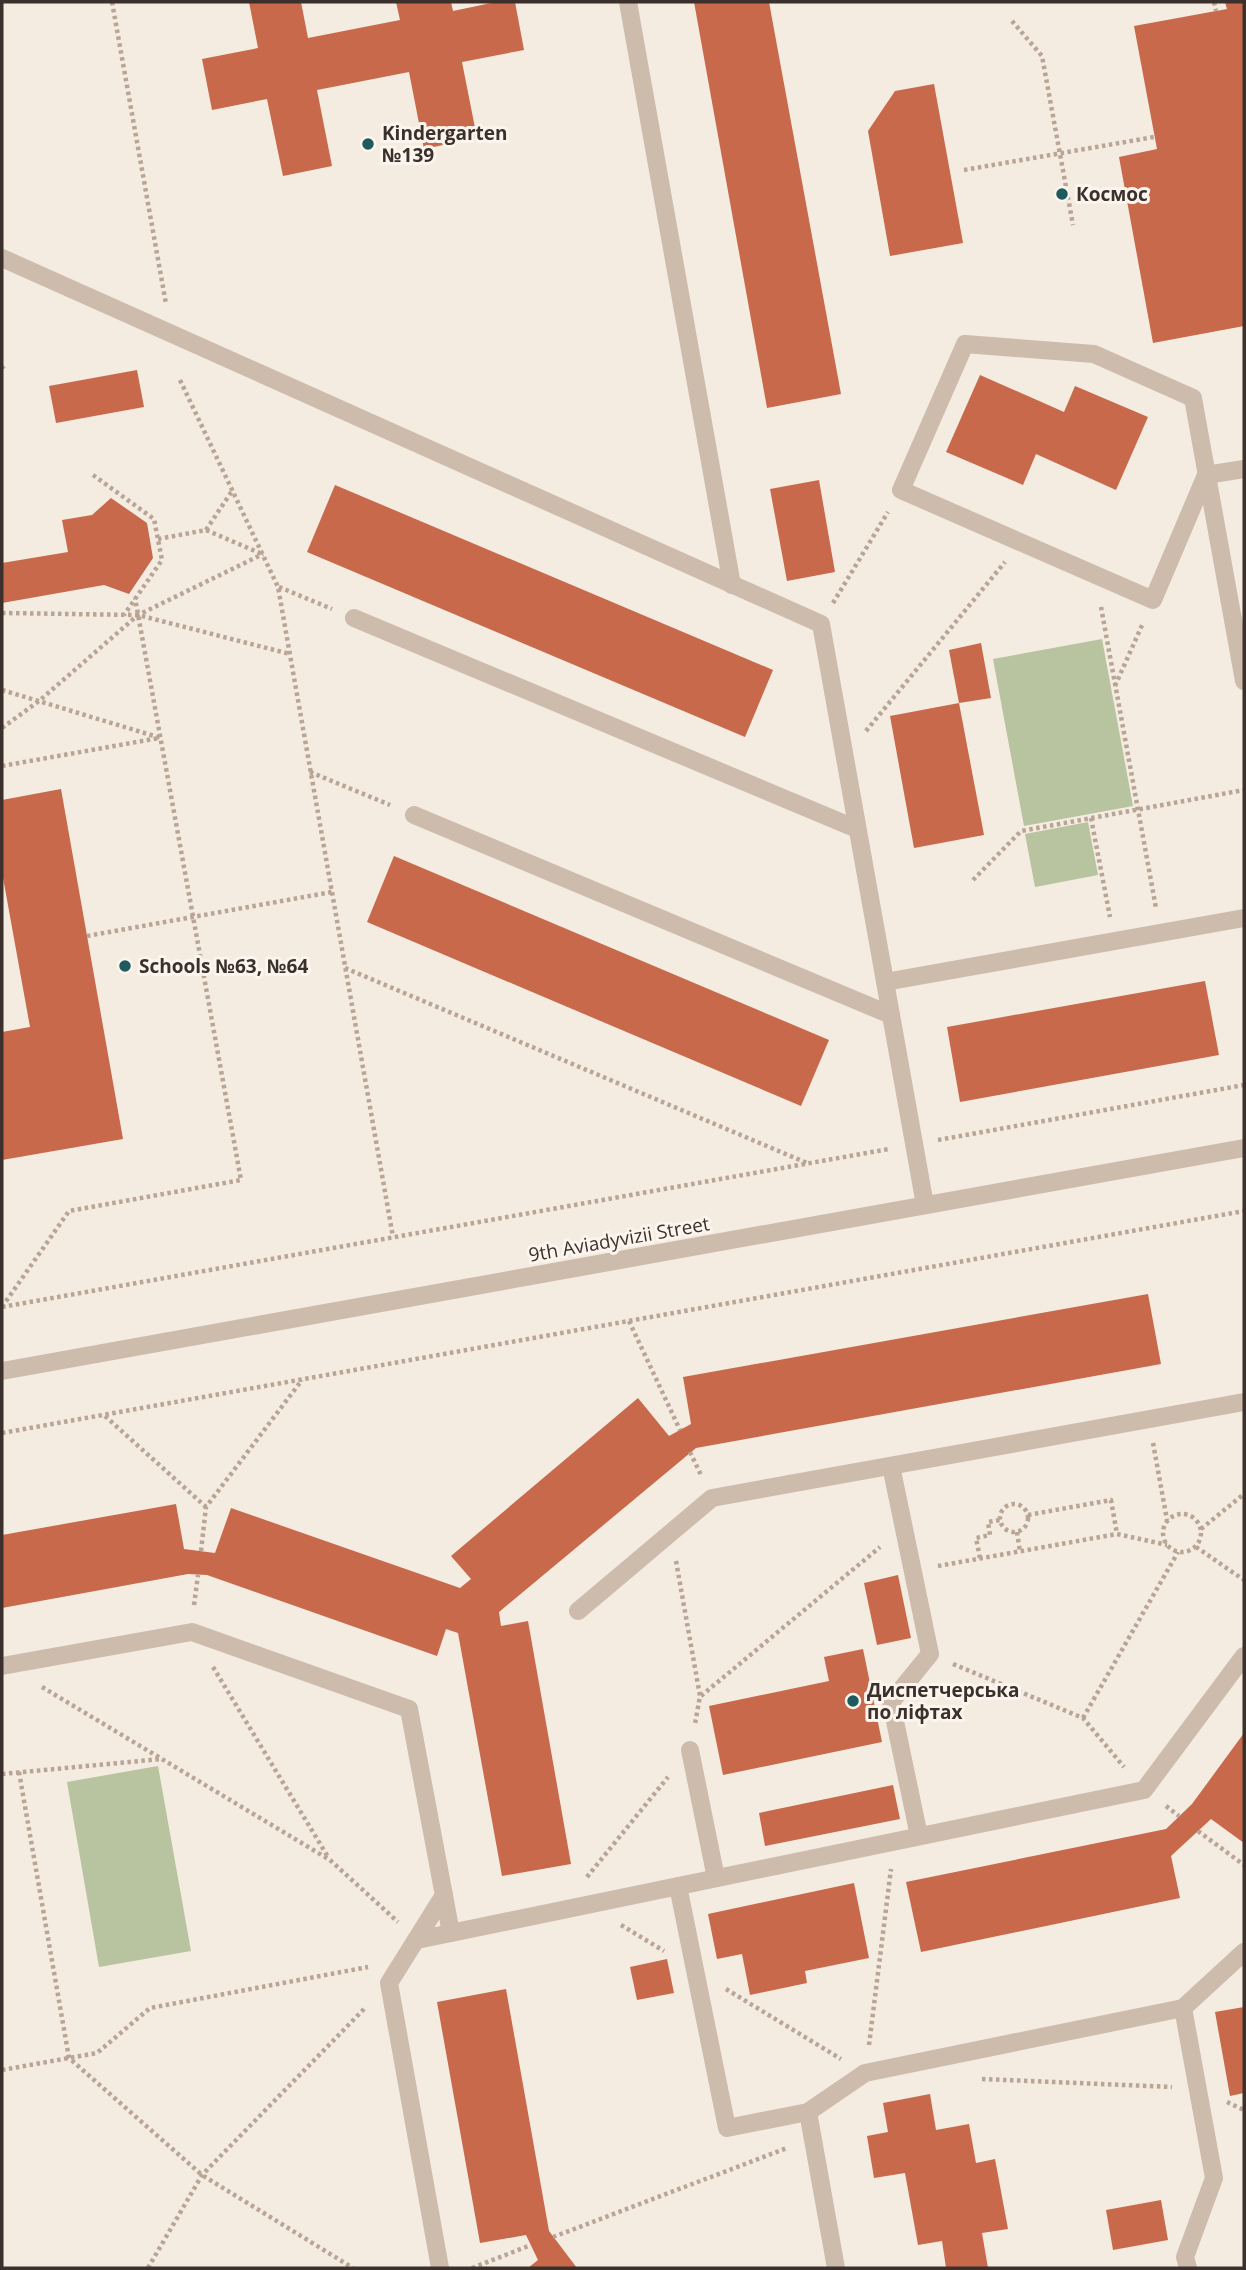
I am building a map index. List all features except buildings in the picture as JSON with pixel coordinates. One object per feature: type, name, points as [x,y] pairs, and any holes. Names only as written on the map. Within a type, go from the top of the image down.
[{"type":"street","points":[[628,2],[732,585]]},
{"type":"street","points":[[2,258],[821,624],[925,1205]]},
{"type":"street","points":[[1206,475],[1153,600],[901,490],[965,344],[1094,354],[1193,398],[1244,681]]},
{"type":"street","points":[[1206,475],[1244,468]]},
{"type":"street","points":[[354,618],[858,830]]},
{"type":"street","points":[[414,815],[891,1015]]},
{"type":"street","points":[[885,982],[1244,918]]},
{"type":"street","name":"9th Aviadyvizii Street","points":[[2,1371],[1244,1148]]},
{"type":"street","points":[[578,1611],[712,1498],[1244,1402]]},
{"type":"street","points":[[891,1466],[930,1654],[891,1702],[919,1836]]},
{"type":"street","points":[[4,1665],[192,1632],[409,1709],[451,1933]]},
{"type":"street","points":[[417,1940],[1144,1790],[1244,1656]]},
{"type":"street","points":[[690,1750],[716,1878]]},
{"type":"street","points":[[678,1886],[727,2128],[808,2112],[865,2073],[1183,2008],[1244,1952]]},
{"type":"street","points":[[440,2268],[389,1983],[444,1895]]},
{"type":"street","points":[[1183,2008],[1214,2178],[1185,2257],[1188,2268]]},
{"type":"street","points":[[808,2112],[836,2268]]},
{"type":"path","points":[[112,2],[172,334]]},
{"type":"path","points":[[1214,2],[1216,11]]},
{"type":"path","points":[[1012,21],[1041,56],[1073,225]]},
{"type":"path","points":[[964,170],[1154,137]]},
{"type":"path","points":[[180,380],[278,587],[393,1237]]},
{"type":"path","points":[[93,475],[154,519],[162,560],[124,615]]},
{"type":"path","points":[[821,624],[901,490]]},
{"type":"path","points":[[206,530],[232,491]]},
{"type":"path","points":[[158,539],[206,530],[263,554]]},
{"type":"path","points":[[844,756],[1021,542]]},
{"type":"path","points":[[2,728],[40,701],[138,615],[263,554]]},
{"type":"path","points":[[1095,575],[1161,933]]},
{"type":"path","points":[[278,587],[354,618]]},
{"type":"path","points":[[2,1307],[69,1211],[241,1180],[135,598]]},
{"type":"path","points":[[1115,686],[1153,600]]},
{"type":"path","points":[[2,613],[138,615],[290,654]]},
{"type":"path","points":[[2,690],[161,738]]},
{"type":"path","points":[[2,766],[161,738]]},
{"type":"path","points":[[310,772],[414,815]]},
{"type":"path","points":[[973,880],[1021,831],[1244,790]]},
{"type":"path","points":[[1091,818],[1114,941]]},
{"type":"path","points":[[87,936],[332,892]]},
{"type":"path","points":[[345,968],[808,1163]]},
{"type":"path","points":[[2,1307],[1244,1085]]},
{"type":"path","points":[[2,1433],[1244,1211]]},
{"type":"path","points":[[629,1321],[680,1430]]},
{"type":"path","points":[[201,1551],[206,1507],[302,1380]]},
{"type":"path","points":[[104,1415],[206,1507]]},
{"type":"path","points":[[1149,1420],[1167,1521],[1163,1534],[1167,1545]]},
{"type":"path","points":[[1196,1547],[1201,1529],[1244,1494]]},
{"type":"path","points":[[1028,1515],[1111,1500],[1117,1534]]},
{"type":"path","points":[[1000,1520],[1002,1511],[1014,1504],[1023,1507],[1028,1515],[1027,1524],[1017,1532]]},
{"type":"path","points":[[1167,1521],[1177,1514],[1189,1515],[1201,1529]]},
{"type":"path","points":[[1000,1520],[1008,1530],[1017,1532]]},
{"type":"path","points":[[980,1559],[976,1538],[990,1535],[988,1522],[1000,1520]]},
{"type":"path","points":[[671,1532],[700,1696],[904,1528]]},
{"type":"path","points":[[1017,1532],[1020,1552]]},
{"type":"path","points":[[913,1571],[1117,1534],[1167,1545],[1178,1552]]},
{"type":"path","points":[[1083,1718],[1178,1552],[1196,1547]]},
{"type":"path","points":[[1196,1547],[1244,1580]]},
{"type":"path","points":[[192,1632],[330,1860]]},
{"type":"path","points":[[930,1654],[1083,1718],[1144,1790]]},
{"type":"path","points":[[4,1665],[330,1860],[417,1940]]},
{"type":"path","points":[[560,1910],[690,1750]]},
{"type":"path","points":[[2,1774],[162,1759]]},
{"type":"path","points":[[19,1772],[69,2058],[202,2175],[353,2268]]},
{"type":"path","points":[[1198,1831],[1244,1865]]},
{"type":"path","points":[[865,2073],[895,1841]]},
{"type":"path","points":[[2,2070],[97,2053],[150,2008],[404,1960]]},
{"type":"path","points":[[148,2268],[202,2175],[389,1983]]},
{"type":"path","points":[[976,2078],[1198,2088]]},
{"type":"path","points":[[553,2237],[813,2138]]},
{"type":"path","points":[[472,2268],[531,2245]]},
{"type":"green space","points":[[1102,639],[1133,806],[1024,826],[993,659]]},
{"type":"green space","points":[[1088,822],[1098,875],[1035,887],[1025,834]]},
{"type":"green space","points":[[158,1766],[191,1951],[99,1967],[67,1782]]},
{"type":"place","name":"Kindergarten №139","points":[[368,144]]},
{"type":"place","name":"Космос","points":[[1062,194]]},
{"type":"place","name":"Schools №63, №64","points":[[125,966]]},
{"type":"place","name":"Диспетчерська по ліфтах","points":[[853,1701]]}]
